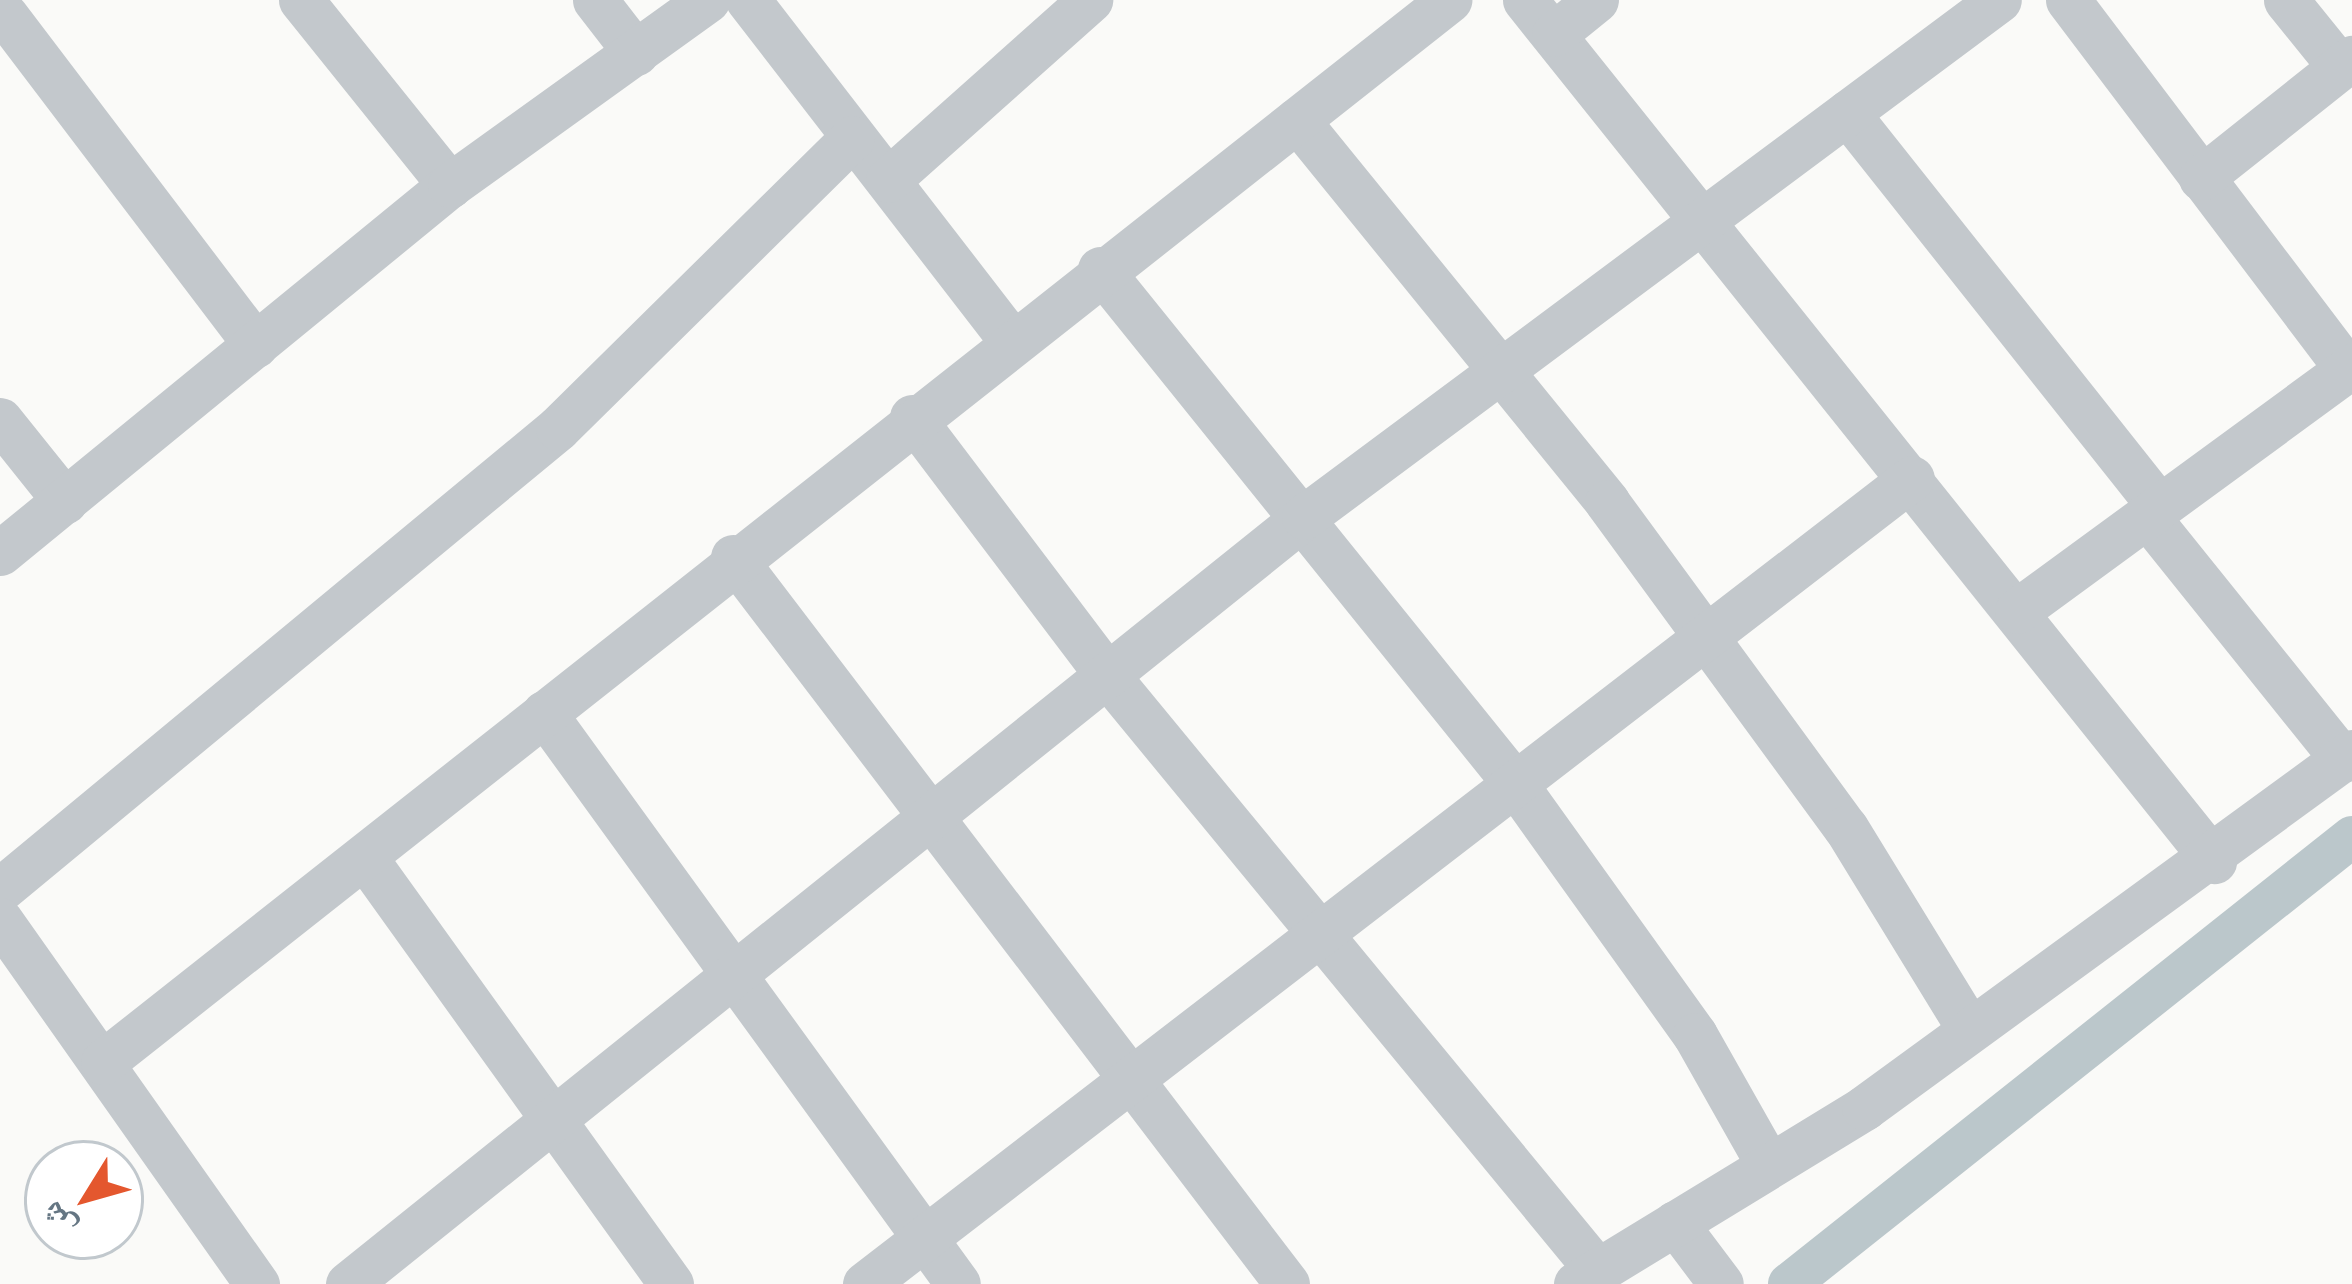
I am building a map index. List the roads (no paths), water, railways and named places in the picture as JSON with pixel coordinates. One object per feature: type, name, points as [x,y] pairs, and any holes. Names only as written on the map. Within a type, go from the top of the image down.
[{"type":"street","points":[[301,0],[450,185]]},
{"type":"street","points":[[595,0],[636,53]]},
{"type":"street","points":[[0,553],[450,185],[707,0]]},
{"type":"street","points":[[748,0],[1010,339]]},
{"type":"street","points":[[888,181],[1090,0]]},
{"type":"street","points":[[103,1062],[365,859],[733,557],[1449,0]]},
{"type":"street","points":[[1596,0],[1540,17],[2214,861]]},
{"type":"street","points":[[348,1284],[738,978],[1304,517],[2000,0]]},
{"type":"street","points":[[2018,611],[2350,368],[2068,0]]},
{"type":"street","points":[[2201,178],[2346,63],[2286,0]]},
{"type":"street","points":[[11,12],[256,346]]},
{"type":"street","points":[[912,417],[1108,674],[1326,930],[1586,1277],[1864,1108],[1966,1024],[2214,861],[2347,756],[1846,112]]},
{"type":"street","points":[[1297,120],[1502,369],[1705,636],[1846,827],[1966,1024]]},
{"type":"street","points":[[0,890],[558,428],[852,138]]},
{"type":"street","points":[[1100,269],[1516,785],[1695,1035],[1768,1164]]},
{"type":"street","points":[[0,420],[65,501]]},
{"type":"street","points":[[866,1284],[1912,478]]},
{"type":"street","points":[[733,557],[1287,1284]]},
{"type":"street","points":[[544,712],[958,1284]]},
{"type":"street","points":[[365,859],[671,1284]]},
{"type":"street","points":[[0,920],[257,1284]]},
{"type":"street","points":[[1675,1223],[1721,1284]]},
{"type":"waterway","points":[[1789,1284],[2352,837]]}]
